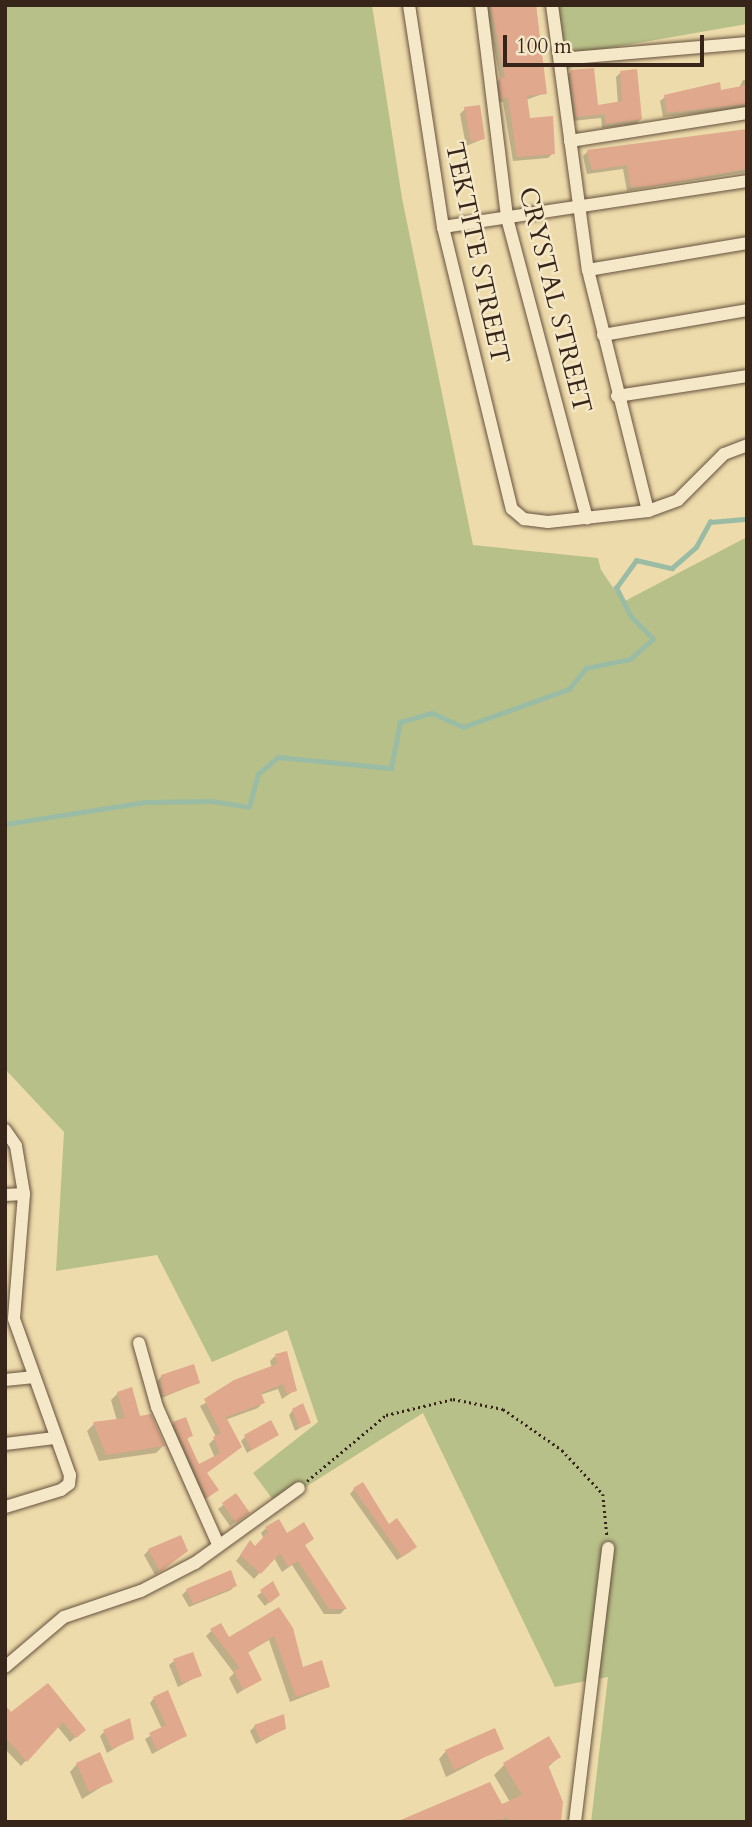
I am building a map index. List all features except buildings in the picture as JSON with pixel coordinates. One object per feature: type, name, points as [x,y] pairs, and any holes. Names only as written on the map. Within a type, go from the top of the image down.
[{"type":"street","name":"TEKTITE STREET","points":[[409,5],[443,227],[512,509],[524,519],[587,519]]},
{"type":"street","name":"CRYSTAL STREET","points":[[481,5],[507,218],[587,519]]},
{"type":"street","points":[[552,5],[577,206],[588,270],[617,396],[649,511]]},
{"type":"street","points":[[560,59],[747,43]]},
{"type":"street","points":[[570,141],[747,113]]},
{"type":"street","points":[[443,227],[747,181]]},
{"type":"street","points":[[588,270],[747,243]]},
{"type":"street","points":[[603,335],[747,310]]},
{"type":"street","points":[[617,396],[747,376]]},
{"type":"street","points":[[587,519],[649,511],[677,500],[724,454],[747,445]]},
{"type":"street","points":[[5,1507],[69,1484],[70,1475],[10,1320],[11,1258],[24,1194],[22,1164],[6,1132]]},
{"type":"street","points":[[5,1195],[24,1194]]},
{"type":"street","points":[[139,1343],[157,1407],[218,1542]]},
{"type":"street","points":[[5,1380],[32,1377]]},
{"type":"street","points":[[5,1444],[55,1438]]},
{"type":"street","points":[[5,1667],[64,1617],[141,1591],[195,1563],[218,1542],[299,1488]]},
{"type":"street","points":[[575,1822],[608,1548]]},
{"type":"path","points":[[299,1488],[386,1415],[453,1399],[503,1409],[562,1450],[603,1494],[608,1548]]},
{"type":"green space","points":[[5,5],[372,5],[402,198],[473,545],[598,558],[601,570],[623,602],[747,537],[747,1822],[591,1822],[608,1677],[555,1687],[423,1413],[277,1505],[253,1473],[318,1422],[287,1330],[212,1362],[157,1255],[56,1271],[64,1132],[5,1069]]},
{"type":"green space","points":[[557,5],[747,5],[747,24],[563,56]]},
{"type":"waterway","points":[[5,824],[145,802],[212,801],[249,807],[258,774],[278,757],[391,768],[400,722],[432,713],[463,727],[569,689],[586,668],[630,659],[653,639],[631,617],[616,588],[636,560],[672,568],[696,547],[710,522],[747,519]]}]
